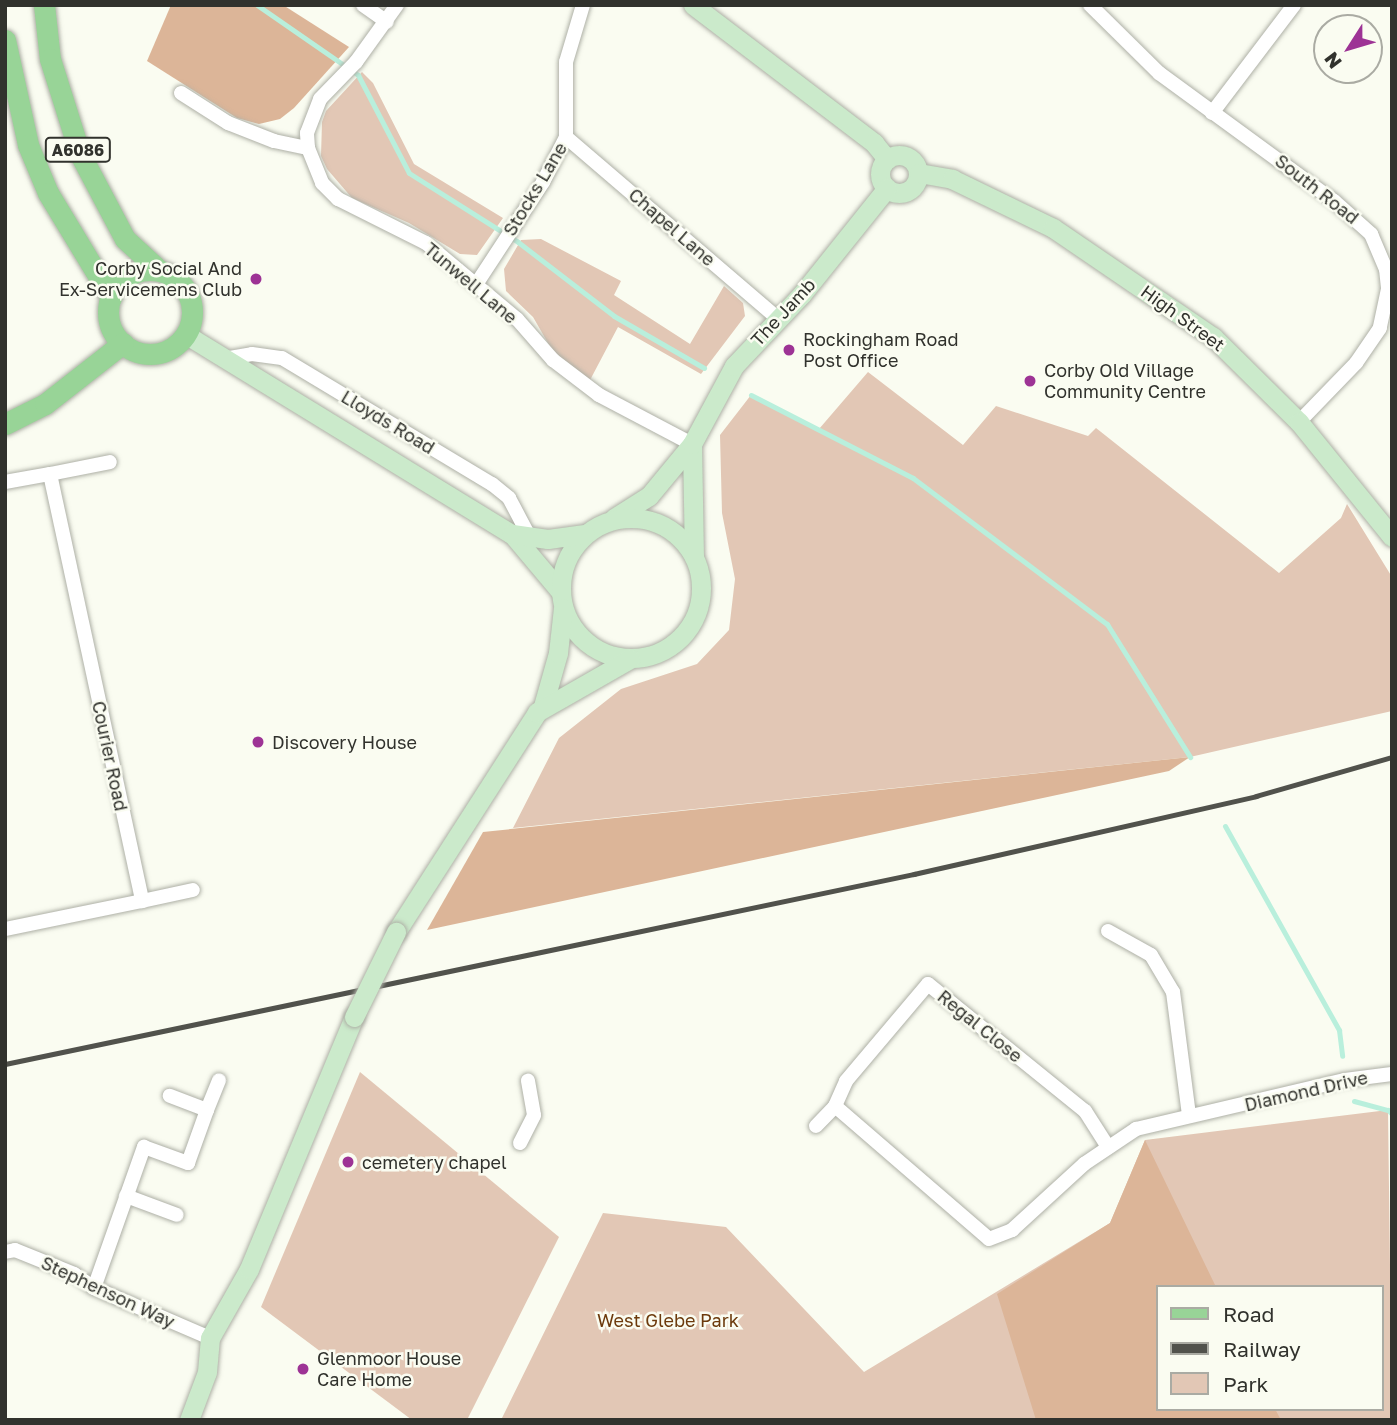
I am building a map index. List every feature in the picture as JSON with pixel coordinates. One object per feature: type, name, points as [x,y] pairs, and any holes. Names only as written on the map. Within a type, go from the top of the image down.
[{"type":"main road","name":"A6086","points":[[44,5],[50,59],[80,154],[125,239],[160,271],[172,276],[189,296],[191,322],[185,334]]},
{"type":"main road","points":[[693,5],[850,124],[887,159]]},
{"type":"main road","name":"A6086","points":[[5,40],[19,109],[48,193],[111,297],[110,322],[123,343]]},
{"type":"main road","points":[[905,155],[915,162],[919,173],[910,190],[899,193],[887,188],[880,174],[887,159],[905,155]]},
{"type":"main road","name":"High Street","points":[[919,173],[952,179],[1053,228],[1213,337],[1299,422],[1392,537]]},
{"type":"main road","name":"The Jamb","points":[[612,520],[649,496],[692,444],[734,366],[777,318],[802,295],[887,188]]},
{"type":"main road","points":[[111,297],[136,272],[160,271]]},
{"type":"main road","points":[[5,424],[44,404],[123,343],[135,351],[156,353],[176,345],[185,334]]},
{"type":"main road","name":"Lloyds Road","points":[[185,334],[222,360],[520,534],[548,539],[585,534]]},
{"type":"main road","name":"The Jamb","points":[[692,444],[694,557]]},
{"type":"main road","points":[[189,1420],[207,1371],[210,1338],[249,1269],[354,1017],[396,932],[543,706],[558,653],[562,570],[585,534],[612,520],[636,518],[659,523],[679,537],[694,557],[700,591],[691,625],[675,643],[654,655],[630,659],[543,706]]},
{"type":"main road","name":"Lloyds Road","points":[[520,534],[561,599]]},
{"type":"main road","points":[[561,599],[585,640],[601,652],[630,659]]},
{"type":"street","points":[[363,5],[387,22]]},
{"type":"street","points":[[181,93],[228,122],[274,141],[308,148],[312,114],[356,62],[397,5]]},
{"type":"street","name":"Stocks Lane","points":[[477,283],[515,225],[566,137],[566,62],[583,5]]},
{"type":"street","name":"South Road","points":[[1090,5],[1129,46],[1212,113],[1360,222],[1380,252],[1390,289],[1380,328],[1372,344],[1299,422]]},
{"type":"street","points":[[1212,113],[1294,5]]},
{"type":"street","name":"Chapel Lane","points":[[566,137],[777,318]]},
{"type":"street","name":"Tunwell Lane","points":[[308,148],[322,183],[338,199],[426,243],[477,283],[562,367],[600,395],[692,444]]},
{"type":"street","name":"Lloyds Road","points":[[222,360],[252,354],[282,358],[492,484],[509,499],[520,534]]},
{"type":"street","points":[[5,482],[110,461]]},
{"type":"street","name":"Courier Road","points":[[51,474],[142,901]]},
{"type":"street","points":[[5,929],[193,890]]},
{"type":"street","points":[[1108,931],[1151,955],[1173,992],[1189,1116]]},
{"type":"street","name":"Regal Close","points":[[816,1126],[835,1106],[846,1081],[928,984],[1085,1111],[1108,1147]]},
{"type":"street","name":"Diamond Drive","points":[[1108,1147],[1136,1129],[1345,1080],[1392,1074]]},
{"type":"street","points":[[94,1288],[144,1147],[188,1164],[219,1080]]},
{"type":"street","points":[[520,1143],[534,1115],[528,1081]]},
{"type":"street","points":[[170,1096],[207,1110]]},
{"type":"street","points":[[835,1106],[989,1239],[1012,1230],[1108,1147]]},
{"type":"street","points":[[126,1196],[177,1215]]},
{"type":"street","name":"Stephenson Way","points":[[5,1252],[16,1250],[74,1274],[94,1288],[210,1338]]},
{"type":"green space","points":[[362,72],[373,83],[414,164],[503,218],[477,255],[460,254],[409,223],[352,198],[327,169],[321,156],[322,122],[326,111]]},
{"type":"green space","points":[[541,239],[621,281],[614,295],[690,344],[724,286],[743,303],[745,316],[701,374],[618,327],[589,382],[556,357],[533,317],[506,291],[504,269],[521,240]]},
{"type":"green space","points":[[868,372],[963,445],[996,406],[1088,436],[1096,428],[1279,573],[1341,518],[1347,504],[1392,577],[1392,711],[1190,757],[513,828],[559,738],[621,689],[697,664],[729,630],[735,579],[722,513],[720,435],[751,395],[819,429]]},
{"type":"green space","points":[[360,1072],[559,1237],[467,1420],[412,1420],[261,1307]]},
{"type":"green space","name":"West Glebe Park","points":[[1388,1110],[1392,1420],[501,1420],[603,1213],[726,1227],[864,1372],[1110,1223],[1145,1140]]},
{"type":"shaded area","points":[[171,5],[283,5],[349,47],[294,108],[280,119],[259,124],[237,118],[147,61]]},
{"type":"shaded area","points":[[1190,757],[1169,771],[427,930],[483,832]]},
{"type":"shaded area","points":[[1145,1140],[1215,1285],[1156,1285],[1156,1411],[1276,1411],[1281,1420],[1036,1420],[997,1294],[1110,1223]]},
{"type":"waterway","points":[[257,5],[358,75],[409,173],[518,242],[614,316],[704,368]]},
{"type":"waterway","points":[[751,395],[913,478],[1107,624],[1190,757]]},
{"type":"waterway","points":[[1225,826],[1339,1030],[1342,1056]]},
{"type":"waterway","points":[[1354,1101],[1388,1110],[1392,1114]]},
{"type":"railway","points":[[5,1064],[914,874],[1256,796],[1392,757]]},
{"type":"place","name":"Corby Social And Ex-Servicemens Club","points":[[256,279]]},
{"type":"place","name":"Rockingham Road Post Office","points":[[789,350]]},
{"type":"place","name":"Corby Old Village Community Centre","points":[[1030,381]]},
{"type":"place","name":"Discovery House","points":[[258,742]]},
{"type":"place","name":"cemetery chapel","points":[[348,1162]]},
{"type":"place","name":"Glenmoor House Care Home","points":[[303,1369]]}]
